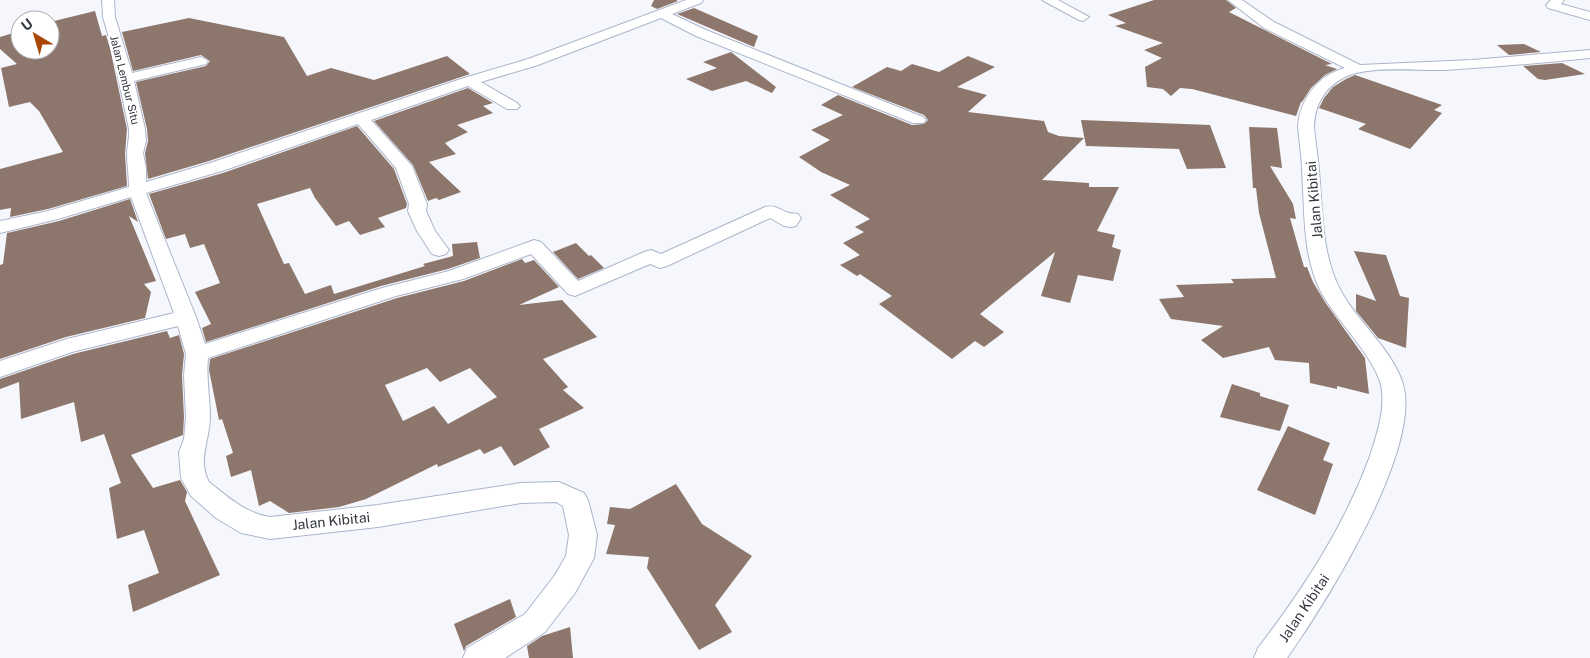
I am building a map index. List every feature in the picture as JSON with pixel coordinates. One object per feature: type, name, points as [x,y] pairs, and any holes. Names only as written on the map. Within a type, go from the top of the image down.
[{"type":"street","name":"Jalan Lembur Situ","points":[[108,0],[109,17],[119,48],[137,129],[138,141],[135,153],[138,169],[137,191]]},
{"type":"street","points":[[0,227],[137,191],[216,167],[469,81],[542,59],[697,0]]},
{"type":"street","points":[[1048,0],[1083,16]]},
{"type":"street","points":[[1234,0],[1253,12],[1268,25],[1358,69]]},
{"type":"street","points":[[1558,0],[1552,5],[1590,16]]},
{"type":"street","points":[[661,13],[701,33],[918,120]]},
{"type":"street","name":"Jalan Kibitai","points":[[1270,658],[1296,622],[1341,551],[1366,501],[1388,440],[1393,411],[1393,390],[1387,373],[1339,304],[1322,271],[1314,225],[1306,118],[1310,103],[1319,90],[1333,79],[1358,69],[1489,63],[1590,54]]},
{"type":"street","points":[[126,79],[201,61]]},
{"type":"street","points":[[469,81],[512,106]]},
{"type":"street","points":[[361,118],[392,155],[404,166],[418,204],[417,211],[426,232],[440,250]]},
{"type":"street","name":"Jalan Kibitai","points":[[137,191],[186,317],[197,354],[195,375],[198,417],[196,439],[191,452],[194,478],[200,489],[217,504],[250,525],[270,528],[378,516],[521,493],[559,492],[575,500],[583,535],[580,558],[565,584],[535,623],[478,658]]},
{"type":"street","points":[[197,354],[389,292],[456,275],[534,246],[575,290],[651,256],[660,262],[772,211],[790,222],[792,218]]},
{"type":"street","points":[[0,369],[67,346],[186,317]]},
{"type":"building","points":[[654,0],[678,1],[657,9],[651,6]]},
{"type":"building","points":[[1154,0],[1226,0],[1236,8],[1229,12],[1332,64],[1325,65],[1337,69],[1325,75],[1311,88],[1301,102],[1296,116],[1192,89],[1180,88],[1171,96],[1163,89],[1147,87],[1145,67],[1162,58],[1144,50],[1163,43],[1115,26],[1126,23],[1108,15]]},
{"type":"building","points":[[694,8],[758,36],[754,47],[677,14]]},
{"type":"building","points":[[95,11],[102,36],[106,35],[127,129],[125,154],[127,186],[48,209],[10,217],[11,208],[0,210],[0,169],[63,152],[39,111],[30,102],[9,107],[1,68],[17,64],[12,60],[60,60],[60,20]]},
{"type":"building","points":[[189,18],[284,37],[307,76],[331,68],[374,80],[447,56],[470,74],[209,161],[148,179],[145,153],[148,141],[147,129],[136,82],[206,66],[210,61],[201,55],[133,71],[122,32]]},
{"type":"building","points":[[10,34],[10,58],[0,49],[0,37]]},
{"type":"building","points":[[1524,44],[1541,52],[1509,55],[1497,45]]},
{"type":"building","points":[[731,52],[776,87],[772,93],[746,81],[712,91],[686,79],[717,68],[703,62]]},
{"type":"building","points":[[968,56],[995,67],[957,87],[987,95],[968,112],[1044,121],[1048,132],[1059,136],[1084,138],[1042,180],[1089,183],[1089,187],[1119,187],[1097,231],[1115,235],[1112,247],[1121,250],[1113,281],[1078,275],[1070,303],[1041,296],[1055,252],[980,314],[1004,332],[984,347],[975,341],[952,359],[879,304],[892,296],[860,274],[857,276],[840,265],[860,255],[843,243],[864,232],[855,227],[870,219],[830,195],[850,185],[821,172],[799,157],[830,140],[811,130],[843,115],[821,105],[838,95],[912,125],[924,124],[928,120],[924,115],[852,87],[887,67],[901,71],[912,64],[939,72]]},
{"type":"building","points":[[1562,63],[1585,74],[1545,80],[1538,79],[1523,66]]},
{"type":"building","points":[[1355,75],[1442,105],[1434,110],[1442,113],[1410,149],[1358,129],[1366,124],[1319,108],[1333,87]]},
{"type":"building","points":[[468,88],[493,103],[483,106],[493,113],[457,125],[468,132],[445,143],[456,154],[429,162],[461,192],[439,200],[436,198],[428,201],[413,165],[374,121]]},
{"type":"building","points":[[1081,120],[1210,125],[1226,168],[1187,169],[1179,149],[1086,146]]},
{"type":"building","points":[[357,126],[394,169],[407,204],[406,208],[378,218],[385,227],[360,235],[349,221],[336,226],[315,198],[310,188],[257,204],[284,264],[289,263],[305,294],[331,285],[334,294],[425,266],[423,264],[453,256],[452,244],[477,242],[480,258],[448,269],[381,286],[206,342],[202,328],[211,324],[195,292],[220,283],[204,244],[190,248],[185,234],[166,239],[149,194],[223,173]]},
{"type":"building","points":[[1249,127],[1277,128],[1282,168],[1270,166],[1293,204],[1296,219],[1290,218],[1304,267],[1307,267],[1313,282],[1325,302],[1365,358],[1369,394],[1337,386],[1337,389],[1310,383],[1309,363],[1275,360],[1269,347],[1223,358],[1201,340],[1223,326],[1171,319],[1159,299],[1184,297],[1176,285],[1234,283],[1231,279],[1276,278],[1259,213],[1256,188],[1253,188]]},
{"type":"building","points":[[130,199],[138,222],[129,216],[156,281],[144,284],[151,292],[145,318],[66,337],[0,359],[0,265],[3,264],[7,233],[59,221]]},
{"type":"building","points":[[576,243],[604,268],[578,279],[553,252]]},
{"type":"building","points":[[1354,251],[1386,255],[1400,296],[1409,298],[1406,348],[1378,338],[1356,311],[1356,294],[1376,301]]},
{"type":"building","points":[[522,259],[525,263],[534,260],[559,287],[519,305],[562,300],[597,337],[543,359],[568,387],[563,390],[584,408],[539,429],[550,447],[514,466],[501,446],[484,454],[480,449],[438,467],[437,464],[366,499],[339,507],[289,513],[270,501],[259,506],[251,470],[231,477],[226,456],[233,453],[222,419],[219,420],[209,370],[210,359],[397,298],[464,281]],"holes":[[[427,368],[440,382],[470,368],[497,397],[448,424],[434,406],[403,421],[385,385]]]},
{"type":"building","points":[[167,331],[170,338],[179,335],[184,354],[182,375],[183,435],[131,455],[153,488],[180,480],[187,492],[185,501],[220,575],[133,612],[128,585],[159,573],[144,530],[117,539],[109,488],[121,483],[104,434],[81,442],[74,402],[21,419],[19,382],[0,389],[0,379],[73,354]]},
{"type":"building","points":[[1232,384],[1260,393],[1260,396],[1289,405],[1280,431],[1220,417]]},
{"type":"building","points":[[1288,426],[1330,443],[1323,460],[1333,464],[1315,515],[1257,490]]},
{"type":"building","points":[[676,484],[702,524],[752,556],[715,605],[732,632],[699,650],[647,568],[649,557],[606,554],[615,525],[607,524],[610,507],[630,509]]},
{"type":"building","points":[[510,599],[516,617],[466,646],[464,651],[454,624]]},
{"type":"building","points":[[570,627],[573,658],[529,658],[527,646],[542,636]]}]
